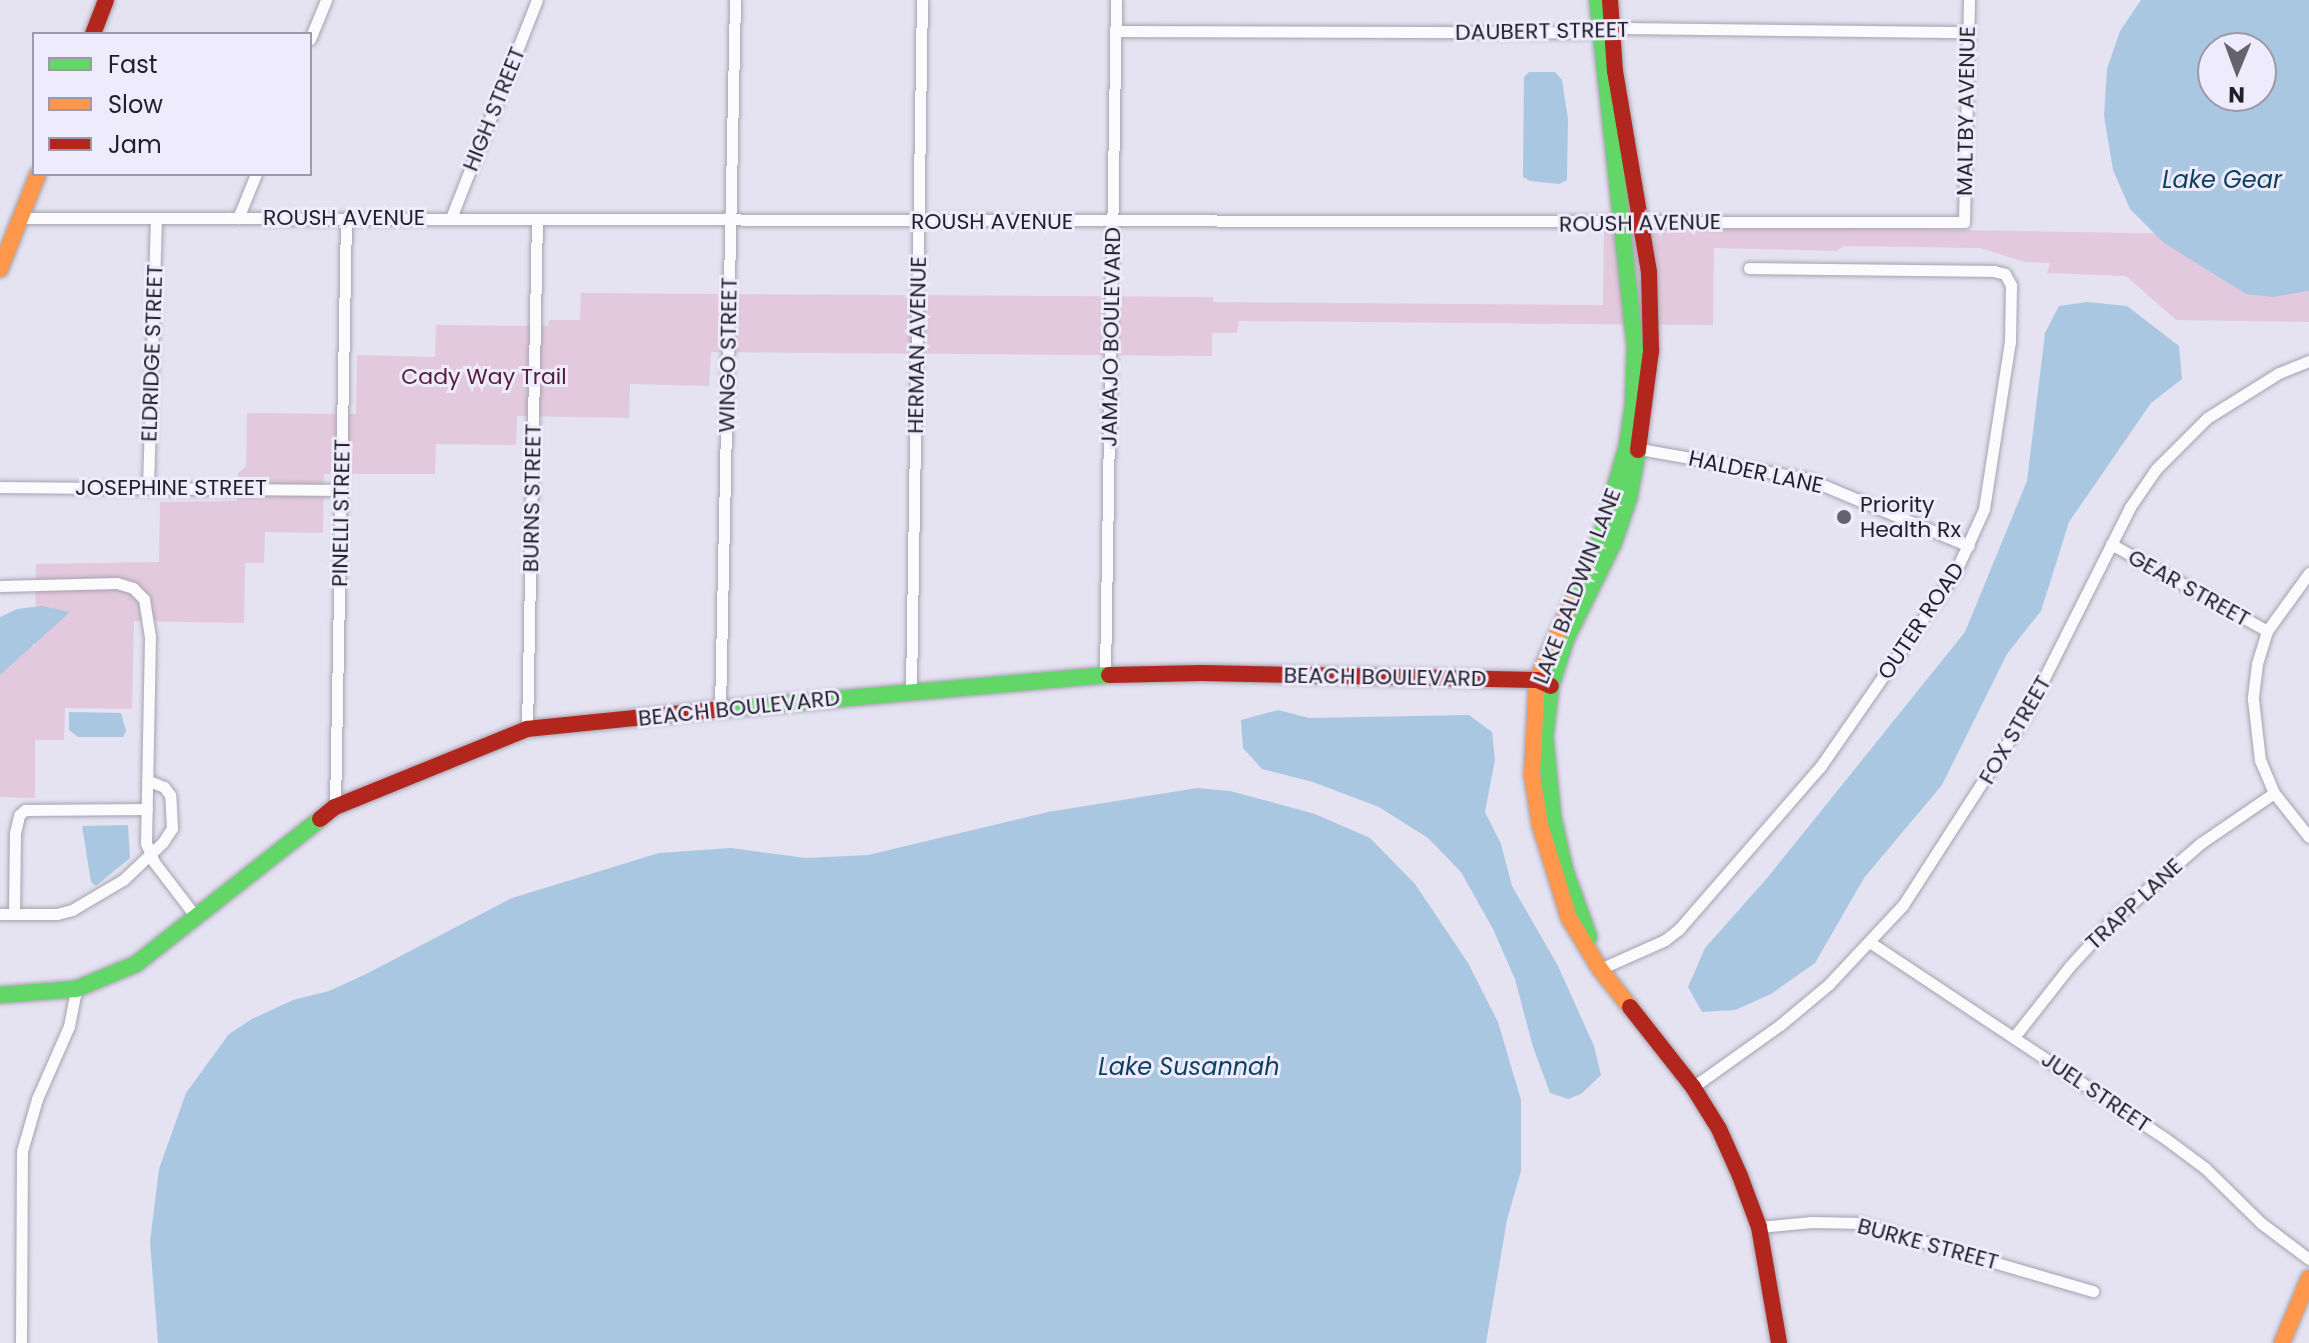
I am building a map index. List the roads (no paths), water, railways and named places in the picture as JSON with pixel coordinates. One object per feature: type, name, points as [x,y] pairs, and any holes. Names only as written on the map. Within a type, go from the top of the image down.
[{"type":"street","points":[[94,32],[106,0]]},
{"type":"street","points":[[312,34],[326,0]]},
{"type":"street","name":"HIGH STREET","points":[[451,218],[537,0]]},
{"type":"street","name":"WINGO STREET","points":[[720,710],[735,0]]},
{"type":"street","name":"HERMAN AVENUE","points":[[911,690],[922,0]]},
{"type":"street","name":"JAMAJO BOULEVARD","points":[[1105,675],[1116,0]]},
{"type":"street","name":"LAKE BALDWIN LANE","points":[[1597,0],[1642,224],[1649,273],[1651,351],[1614,542],[1544,683],[1545,737],[1553,817],[1565,870],[1600,969],[1693,1087],[1719,1129],[1759,1227],[1779,1343]]},
{"type":"street","name":"LAKE BALDWIN LANE","points":[[1610,0],[1604,30],[1635,347],[1634,448]]},
{"type":"street","name":"MALTBY AVENUE","points":[[1964,222],[1969,0]]},
{"type":"street","name":"DAUBERT STREET","points":[[1116,31],[1968,32]]},
{"type":"street","points":[[0,269],[6,242],[21,218],[37,176]]},
{"type":"street","points":[[238,218],[255,176]]},
{"type":"street","name":"ROUSH AVENUE","points":[[21,218],[1113,223],[1964,222]]},
{"type":"street","name":"PINELLI STREET","points":[[335,807],[346,218]]},
{"type":"street","name":"ELDRIDGE STREET","points":[[148,487],[156,219]]},
{"type":"street","name":"BURNS STREET","points":[[527,729],[537,219]]},
{"type":"street","name":"OUTER ROAD","points":[[1600,969],[1665,940],[1721,881],[1828,756],[1955,573],[1984,509],[2010,342],[2009,279],[1994,271],[1749,268]]},
{"type":"street","name":"FOX STREET","points":[[1693,1087],[1780,1025],[1871,943],[1927,871],[2049,673],[2111,544],[2156,469],[2207,418],[2279,373],[2309,361]]},
{"type":"street","name":"HALDER LANE","points":[[1634,448],[1808,479],[1969,546]]},
{"type":"street","name":"JOSEPHINE STREET","points":[[0,487],[341,490]]},
{"type":"street","name":"GEAR STREET","points":[[2111,544],[2267,631]]},
{"type":"street","points":[[2309,573],[2267,631],[2257,664],[2254,730],[2260,760],[2274,793],[2309,837]]},
{"type":"street","points":[[0,586],[117,583],[133,588],[144,599],[150,636],[146,843],[150,854],[196,917]]},
{"type":"street","name":"BEACH BOULEVARD","points":[[0,995],[76,989],[136,964],[335,807],[527,729],[911,690],[1105,675],[1202,673],[1544,683]]},
{"type":"street","points":[[0,914],[72,910],[123,880],[169,836],[174,806],[164,787],[147,780]]},
{"type":"street","name":"TRAPP LANE","points":[[2014,1037],[2069,967],[2112,920],[2201,843],[2274,793]]},
{"type":"street","points":[[14,914],[15,833],[19,815],[25,810],[147,809]]},
{"type":"street","name":"JUEL STREET","points":[[1871,943],[2166,1139],[2205,1168],[2261,1223],[2309,1259]]},
{"type":"street","points":[[21,1343],[22,1151],[37,1099],[69,1026],[76,989]]},
{"type":"street","name":"BURKE STREET","points":[[1759,1227],[1812,1222],[1860,1223],[2093,1291]]},
{"type":"street","points":[[2282,1343],[2309,1278]]},
{"type":"water","name":"Lake Gear","points":[[2141,0],[2309,0],[2309,291],[2273,297],[2246,294],[2164,243],[2130,209],[2113,170],[2104,116],[2107,69],[2120,31]]},
{"type":"water","points":[[1529,72],[1555,72],[1562,80],[1568,119],[1567,180],[1559,184],[1530,181],[1523,177],[1524,77]]},
{"type":"water","points":[[2087,302],[2127,306],[2179,346],[2182,379],[2151,403],[2069,522],[2041,611],[2007,654],[1942,785],[1864,878],[1815,963],[1771,994],[1735,1010],[1702,1012],[1688,987],[1705,948],[1768,877],[1965,632],[2027,481],[2045,333],[2059,306]]},
{"type":"water","points":[[42,606],[70,612],[0,675],[0,617],[17,609]]},
{"type":"water","points":[[1278,710],[1309,718],[1469,715],[1492,732],[1495,760],[1485,812],[1501,844],[1512,886],[1558,966],[1594,1046],[1601,1075],[1581,1094],[1568,1099],[1550,1093],[1533,1047],[1515,979],[1493,929],[1461,872],[1428,838],[1379,807],[1313,782],[1262,769],[1243,748],[1241,720]]},
{"type":"water","points":[[69,712],[121,713],[126,731],[123,737],[78,737],[69,730]]},
{"type":"water","name":"Lake Susannah","points":[[1197,788],[1230,791],[1315,814],[1370,838],[1415,884],[1468,963],[1498,1022],[1521,1100],[1521,1171],[1507,1220],[1486,1343],[158,1343],[150,1242],[159,1169],[186,1093],[229,1034],[252,1019],[293,1000],[329,991],[364,975],[512,898],[659,853],[731,848],[806,858],[868,855],[1048,812]]},
{"type":"water","points":[[128,825],[130,858],[96,886],[91,882],[82,826]]},
{"type":"place","name":"Priority Health Rx","points":[[1844,517]]},
{"type":"park label","name":"Cady Way Trail","points":[[484,377]]}]
